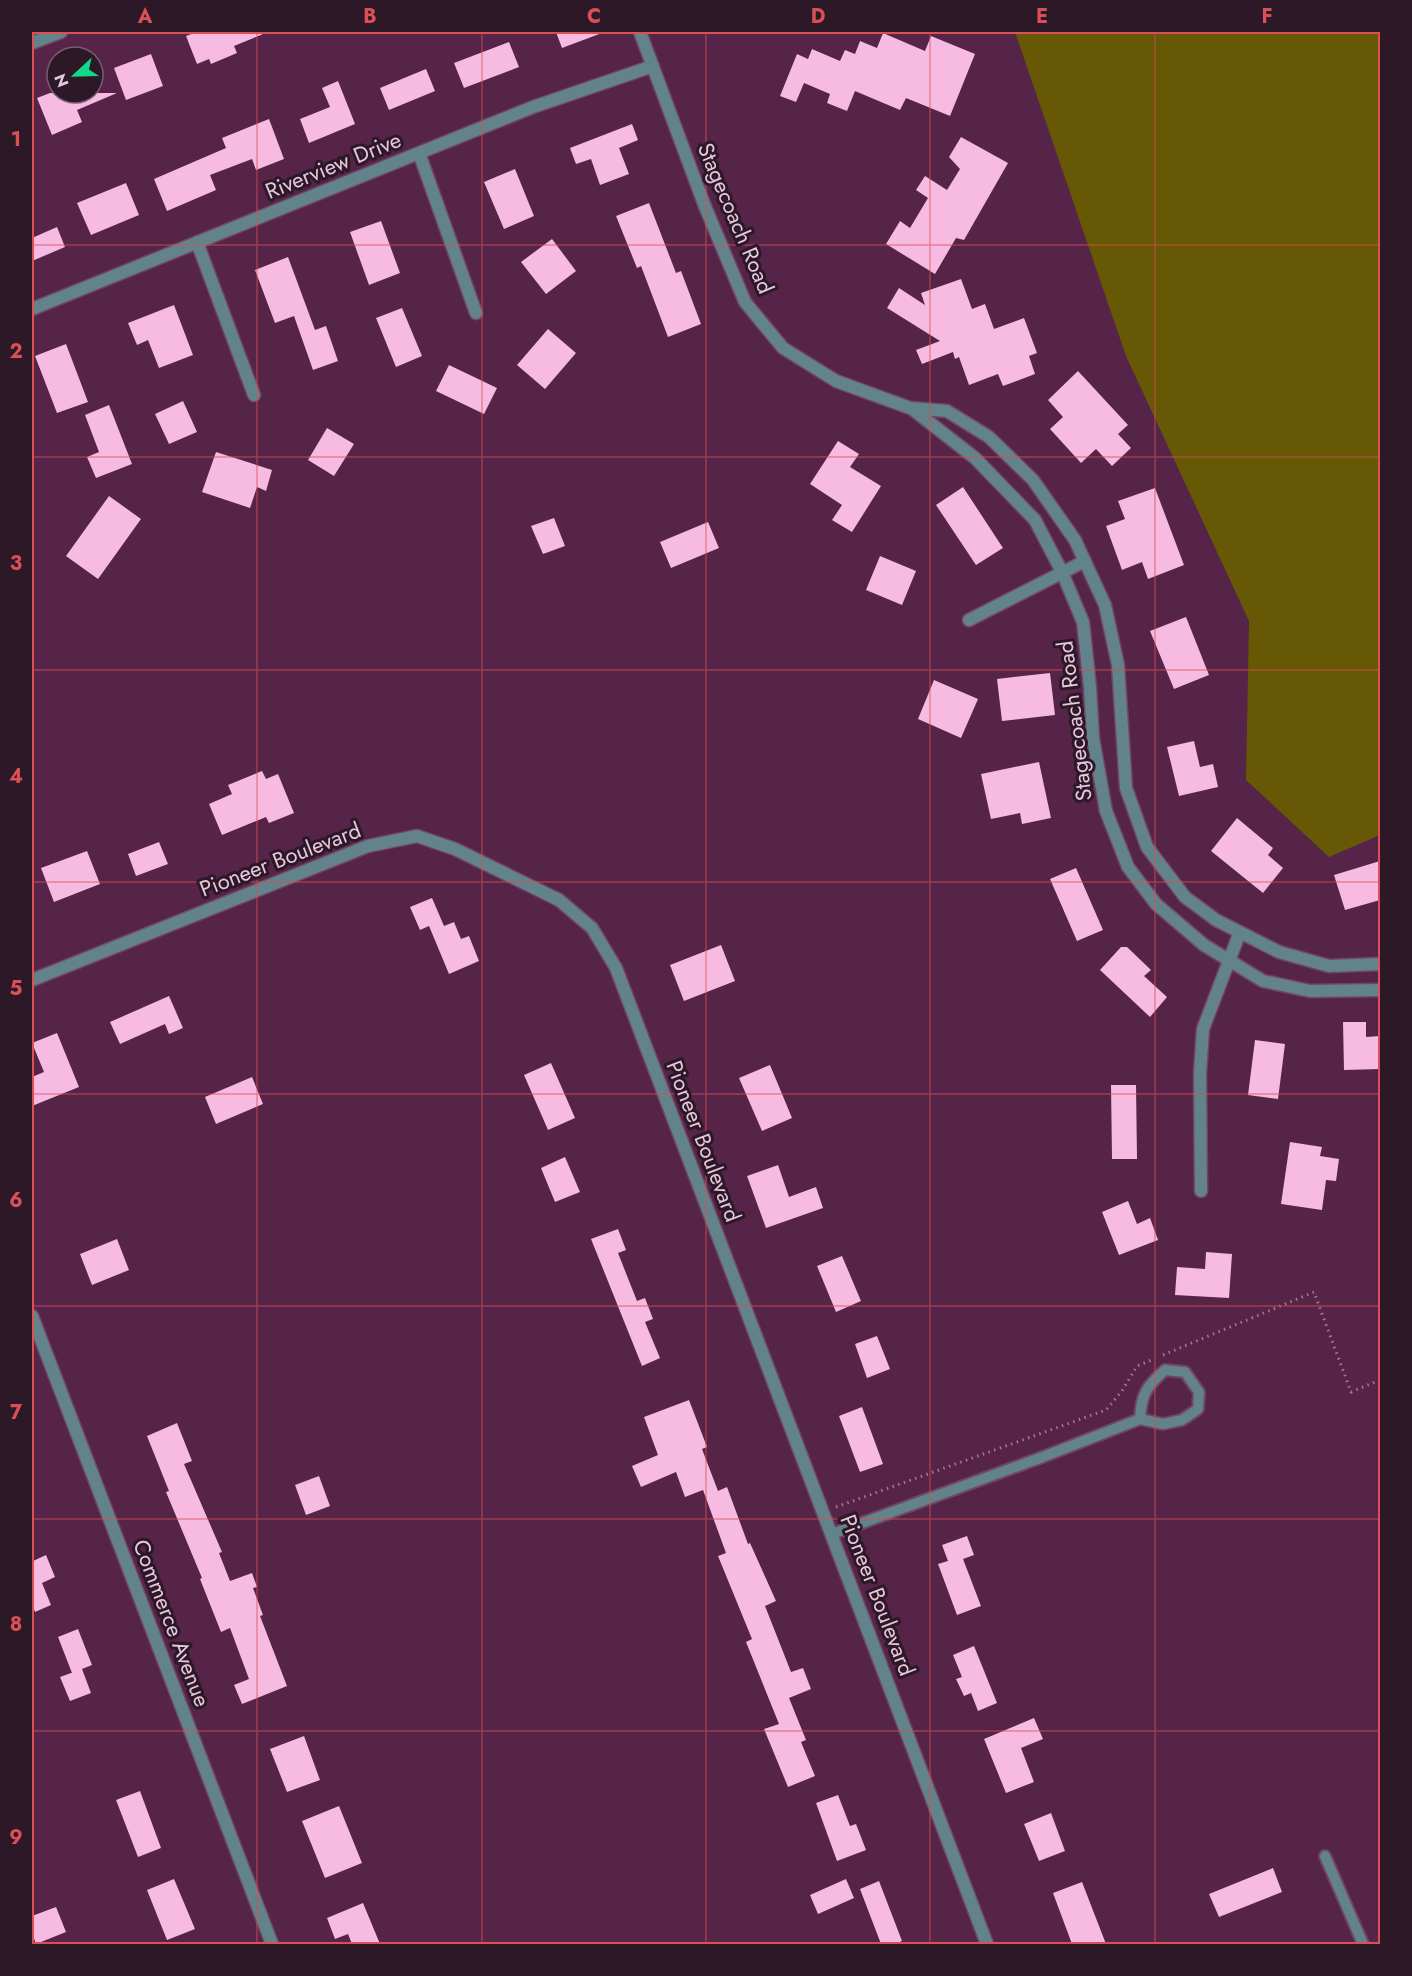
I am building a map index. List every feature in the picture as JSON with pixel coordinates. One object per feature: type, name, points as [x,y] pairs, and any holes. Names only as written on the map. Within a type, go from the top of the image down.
[{"type":"street","points":[[32,43],[61,32]]},
{"type":"street","name":"Stagecoach Road","points":[[640,32],[704,204],[745,302],[783,348],[837,381],[910,408],[947,411],[989,437],[1033,480],[1075,540],[1105,605],[1118,665],[1126,788],[1147,847],[1185,897],[1216,920],[1278,952],[1329,966],[1380,964]]},
{"type":"street","name":"Riverview Drive","points":[[32,309],[533,107],[653,66]]},
{"type":"street","points":[[418,153],[476,313]]},
{"type":"street","points":[[198,242],[254,395]]},
{"type":"street","name":"Stagecoach Road","points":[[910,408],[975,458],[1035,520],[1062,572],[1083,622],[1090,687],[1092,738],[1106,811],[1128,867],[1156,904],[1204,945],[1263,981],[1310,991],[1380,990]]},
{"type":"street","points":[[969,620],[1085,561]]},
{"type":"street","name":"Pioneer Boulevard","points":[[32,981],[368,846],[417,836],[455,849],[559,900],[592,928],[616,968],[837,1532],[987,1944]]},
{"type":"street","points":[[1201,1191],[1200,1073],[1203,1029],[1240,932]]},
{"type":"street","name":"Commerce Avenue","points":[[32,1316],[36,1339],[273,1944]]},
{"type":"lane","points":[[837,1532],[1140,1419],[1163,1424],[1182,1420],[1198,1409],[1199,1392],[1185,1372],[1165,1370],[1147,1387],[1140,1404],[1140,1419]]},
{"type":"lane","points":[[1324,1856],[1363,1944]]},
{"type":"path","points":[[837,1532],[834,1508],[1106,1410],[1122,1391],[1137,1366],[1314,1292],[1351,1392],[1380,1380]]},
{"type":"shaded area","points":[[1015,32],[1380,32],[1380,835],[1329,857],[1246,780],[1249,621],[1126,356]]},
{"type":"building","points":[[197,32],[268,32],[234,46],[237,53],[211,64],[209,59],[197,64],[186,36]]},
{"type":"building","points":[[556,32],[602,32],[602,33],[562,48]]},
{"type":"building","points":[[883,33],[925,51],[931,36],[975,54],[950,116],[906,98],[900,110],[855,91],[847,111],[827,103],[830,94],[804,83],[796,102],[780,96],[797,54],[808,59],[812,49],[840,61],[845,50],[855,54],[860,41],[877,48]]},
{"type":"building","points":[[509,42],[519,67],[464,88],[454,63]]},
{"type":"building","points":[[151,54],[163,86],[126,100],[114,68]]},
{"type":"building","points":[[426,69],[435,91],[389,110],[380,88]]},
{"type":"building","points":[[338,81],[355,124],[309,143],[300,119],[330,107],[322,88]]},
{"type":"building","points":[[105,93],[117,93],[105,98]]},
{"type":"building","points":[[45,95],[45,105],[89,105],[77,110],[82,122],[52,135],[37,98]]},
{"type":"building","points":[[269,119],[284,159],[256,170],[252,159],[210,175],[216,190],[167,211],[154,179],[226,148],[222,138]]},
{"type":"building","points":[[632,124],[638,140],[619,148],[629,174],[600,185],[591,159],[576,164],[570,148]]},
{"type":"building","points":[[961,137],[1008,163],[964,240],[956,238],[935,274],[886,244],[900,221],[910,228],[928,198],[916,190],[925,176],[947,190],[960,169],[949,157]]},
{"type":"building","points":[[515,169],[534,216],[504,229],[484,182]]},
{"type":"building","points":[[126,183],[139,215],[91,235],[77,203]]},
{"type":"building","points":[[649,203],[676,273],[681,271],[701,324],[668,337],[641,266],[637,268],[616,216]]},
{"type":"building","points":[[381,221],[400,273],[369,285],[350,232]]},
{"type":"building","points":[[57,227],[65,247],[32,261],[32,238]]},
{"type":"building","points":[[552,239],[576,271],[546,294],[521,262]]},
{"type":"building","points":[[288,257],[315,330],[326,326],[338,361],[313,370],[294,316],[275,323],[255,270]]},
{"type":"building","points":[[961,279],[972,309],[985,304],[994,329],[1024,318],[1037,353],[1029,356],[1035,374],[1003,386],[998,374],[969,385],[959,357],[955,359],[953,352],[922,364],[916,350],[940,341],[887,308],[899,288],[925,305],[921,293]]},
{"type":"building","points":[[174,305],[193,355],[159,368],[148,340],[137,345],[128,323]]},
{"type":"building","points":[[402,308],[422,356],[396,367],[376,318]]},
{"type":"building","points":[[548,329],[576,353],[545,389],[517,365]]},
{"type":"building","points":[[66,344],[88,402],[57,413],[35,356]]},
{"type":"building","points":[[449,365],[497,388],[484,414],[436,391]]},
{"type":"building","points":[[1078,371],[1128,425],[1118,434],[1131,448],[1112,466],[1096,449],[1081,463],[1050,429],[1063,417],[1048,400]]},
{"type":"building","points":[[183,401],[197,432],[169,444],[155,414]]},
{"type":"building","points":[[109,405],[132,464],[96,478],[87,457],[99,452],[85,415]]},
{"type":"building","points":[[327,428],[354,444],[334,476],[308,460]]},
{"type":"building","points":[[838,441],[859,454],[850,467],[881,486],[852,532],[832,520],[842,505],[810,484]]},
{"type":"building","points":[[216,452],[272,470],[266,491],[257,487],[250,508],[202,492]]},
{"type":"building","points":[[963,487],[1003,548],[976,565],[936,505]]},
{"type":"building","points":[[1155,488],[1184,565],[1148,579],[1142,562],[1122,570],[1106,526],[1125,519],[1118,501]]},
{"type":"building","points":[[109,496],[141,519],[98,579],[66,556]]},
{"type":"building","points":[[554,518],[565,546],[543,554],[531,526]]},
{"type":"building","points":[[708,522],[719,548],[671,568],[660,542]]},
{"type":"building","points":[[880,556],[916,571],[902,605],[866,590]]},
{"type":"building","points":[[1186,617],[1209,675],[1174,689],[1150,631]]},
{"type":"building","points":[[1050,673],[1055,715],[1002,721],[997,679]]},
{"type":"building","points":[[934,680],[978,699],[961,738],[918,719]]},
{"type":"building","points":[[1194,741],[1200,767],[1213,764],[1218,787],[1179,796],[1167,747]]},
{"type":"building","points":[[1039,762],[1051,818],[1022,824],[1020,813],[991,819],[981,774]]},
{"type":"building","points":[[262,771],[266,779],[278,774],[294,813],[269,823],[266,817],[222,835],[209,804],[232,794],[228,785]]},
{"type":"building","points":[[1237,818],[1273,848],[1268,855],[1283,868],[1263,893],[1211,851]]},
{"type":"building","points":[[159,842],[168,864],[136,876],[128,854]]},
{"type":"building","points":[[87,851],[100,884],[54,902],[41,868]]},
{"type":"building","points":[[1380,861],[1380,900],[1345,910],[1334,875]]},
{"type":"building","points":[[1076,868],[1103,930],[1077,941],[1050,879]]},
{"type":"building","points":[[432,898],[444,926],[454,922],[461,939],[469,936],[479,961],[449,974],[429,926],[420,930],[410,907]]},
{"type":"building","points":[[721,945],[735,981],[684,1001],[670,965]]},
{"type":"building","points":[[1121,947],[1127,947],[1151,970],[1144,976],[1167,997],[1150,1017],[1100,970]]},
{"type":"building","points":[[169,996],[183,1028],[169,1034],[165,1024],[120,1044],[110,1022]]},
{"type":"building","points":[[1343,1022],[1366,1022],[1366,1037],[1380,1036],[1380,1069],[1344,1070]]},
{"type":"building","points":[[57,1033],[79,1087],[32,1106],[32,1077],[44,1072],[32,1043]]},
{"type":"building","points":[[1255,1040],[1285,1044],[1278,1099],[1248,1095]]},
{"type":"building","points":[[551,1063],[575,1118],[548,1130],[524,1075]]},
{"type":"building","points":[[770,1065],[792,1118],[762,1131],[739,1078]]},
{"type":"building","points":[[252,1077],[263,1104],[216,1124],[205,1097]]},
{"type":"building","points":[[1111,1085],[1136,1085],[1137,1159],[1112,1159]]},
{"type":"building","points":[[1290,1142],[1322,1147],[1320,1156],[1339,1159],[1336,1181],[1326,1180],[1322,1210],[1281,1204]]},
{"type":"building","points":[[565,1157],[580,1192],[555,1202],[541,1168]]},
{"type":"building","points":[[778,1165],[789,1197],[816,1187],[823,1208],[766,1228],[747,1176]]},
{"type":"building","points":[[1128,1201],[1137,1224],[1150,1218],[1158,1240],[1119,1255],[1102,1212]]},
{"type":"building","points":[[618,1229],[626,1250],[618,1253],[637,1301],[645,1298],[653,1319],[645,1322],[660,1358],[642,1366],[591,1239]]},
{"type":"building","points":[[117,1239],[129,1270],[92,1285],[80,1254]]},
{"type":"building","points":[[1206,1252],[1232,1254],[1229,1298],[1175,1295],[1177,1267],[1205,1269]]},
{"type":"building","points":[[842,1256],[861,1301],[836,1312],[817,1266]]},
{"type":"building","points":[[877,1336],[890,1369],[867,1378],[855,1344]]},
{"type":"building","points":[[689,1400],[707,1447],[702,1449],[718,1491],[727,1487],[748,1544],[750,1543],[776,1601],[765,1606],[791,1672],[803,1668],[811,1689],[789,1698],[806,1740],[801,1742],[815,1776],[788,1787],[764,1729],[779,1724],[746,1642],[752,1639],[718,1556],[726,1553],[703,1490],[685,1497],[676,1472],[641,1487],[632,1466],[658,1455],[644,1417]]},
{"type":"building","points":[[862,1407],[883,1464],[860,1472],[839,1416]]},
{"type":"building","points":[[177,1423],[192,1461],[184,1464],[222,1552],[219,1553],[230,1581],[252,1573],[257,1587],[253,1588],[263,1615],[260,1616],[287,1686],[242,1704],[234,1685],[249,1679],[230,1628],[221,1632],[200,1579],[202,1578],[166,1492],[169,1491],[147,1436]]},
{"type":"building","points":[[319,1476],[330,1506],[306,1515],[295,1485]]},
{"type":"building","points":[[967,1536],[974,1555],[963,1559],[981,1606],[957,1615],[938,1564],[948,1561],[942,1545]]},
{"type":"building","points":[[46,1555],[55,1577],[42,1583],[51,1605],[35,1612],[32,1603],[32,1559],[33,1561]]},
{"type":"building","points":[[78,1629],[92,1665],[72,1673],[58,1637]]},
{"type":"building","points":[[974,1646],[997,1703],[978,1711],[971,1693],[964,1696],[956,1679],[962,1677],[953,1655]]},
{"type":"building","points":[[82,1669],[91,1693],[70,1701],[60,1677]]},
{"type":"building","points":[[1034,1718],[1043,1739],[1021,1748],[1034,1782],[1006,1793],[984,1739]]},
{"type":"building","points":[[304,1736],[320,1780],[287,1792],[270,1749]]},
{"type":"building","points":[[140,1791],[161,1848],[138,1857],[116,1800]]},
{"type":"building","points":[[838,1795],[850,1826],[856,1824],[866,1850],[837,1861],[816,1803]]},
{"type":"building","points":[[339,1806],[362,1863],[325,1878],[302,1821]]},
{"type":"building","points":[[1051,1813],[1065,1851],[1039,1861],[1024,1824]]},
{"type":"building","points":[[1273,1868],[1282,1892],[1219,1917],[1209,1894]]},
{"type":"building","points":[[174,1879],[195,1929],[167,1940],[147,1890]]},
{"type":"building","points":[[846,1879],[854,1898],[818,1914],[810,1895]]},
{"type":"building","points":[[879,1881],[902,1941],[894,1944],[881,1944],[860,1889]]},
{"type":"building","points":[[1082,1882],[1106,1944],[1072,1944],[1053,1893]]},
{"type":"building","points":[[363,1903],[380,1944],[352,1944],[348,1934],[335,1939],[327,1918]]},
{"type":"building","points":[[56,1907],[66,1932],[36,1944],[32,1933],[32,1916]]}]
